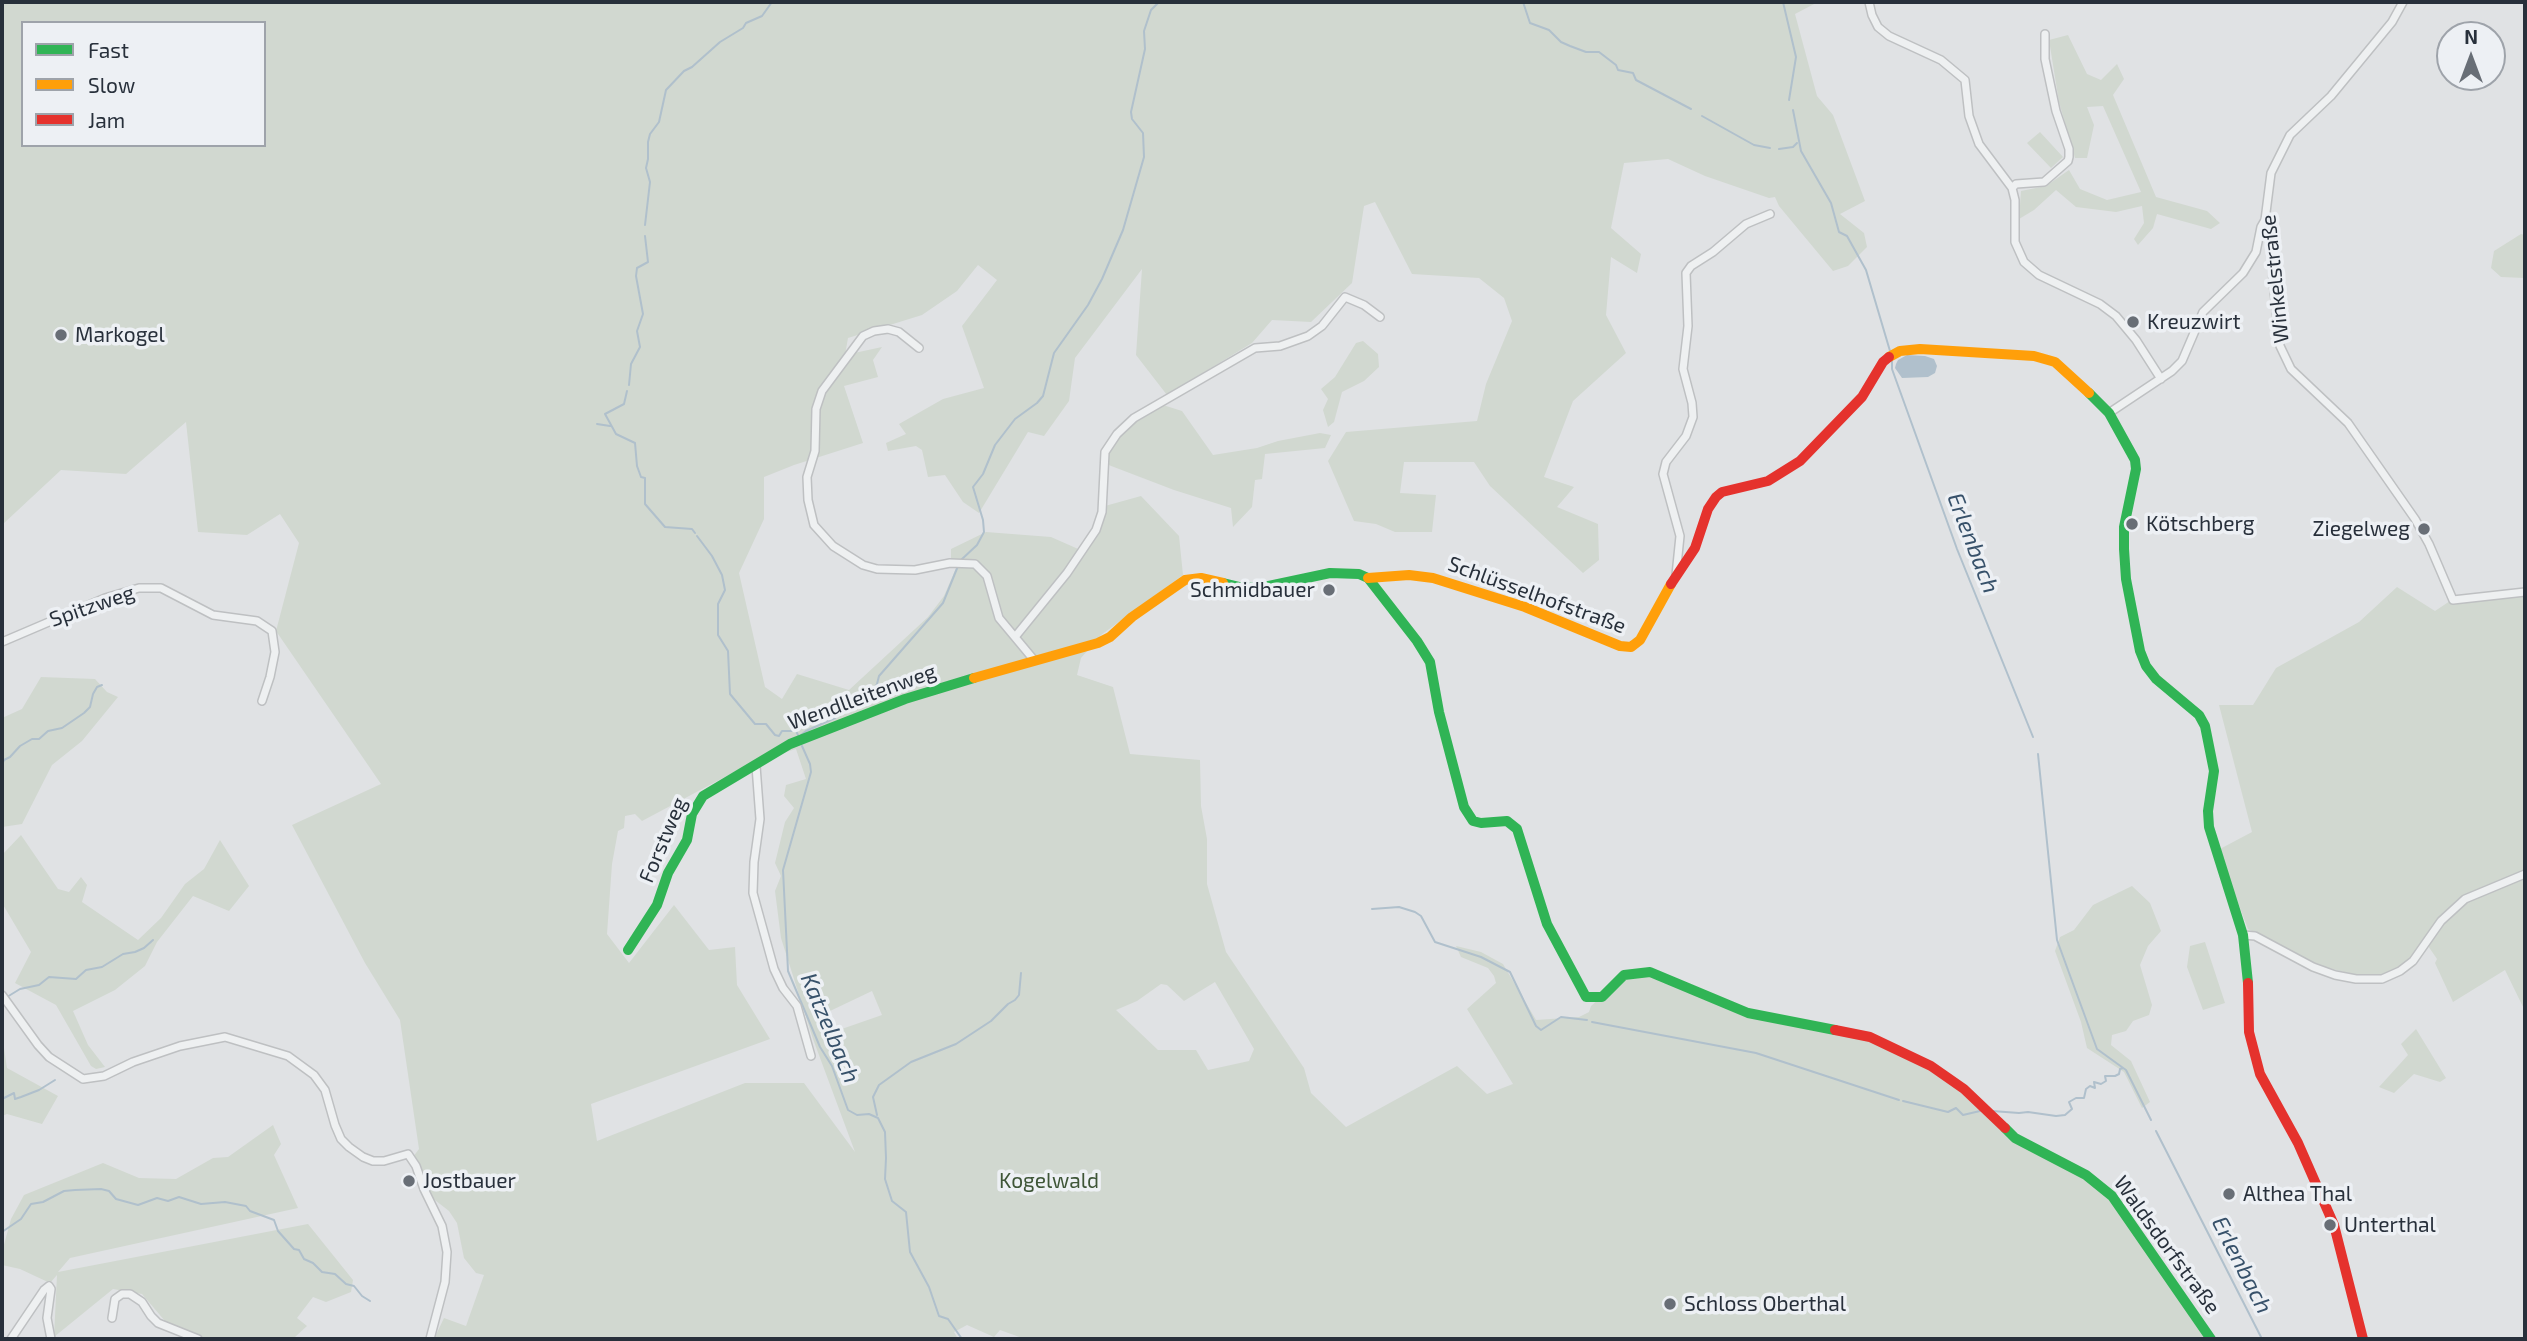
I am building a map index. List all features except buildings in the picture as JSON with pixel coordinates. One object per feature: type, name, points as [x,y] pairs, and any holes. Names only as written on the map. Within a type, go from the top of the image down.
[{"type":"street","points":[[1869,2],[1878,27],[1889,36],[1941,60],[1965,80],[1969,117],[1979,144],[2012,188],[2015,200],[2015,242],[2024,262],[2039,275],[2100,304],[2116,316],[2136,340],[2161,379]]},
{"type":"street","name":"Winkelstraße","points":[[2403,2],[2392,22],[2331,96],[2290,135],[2271,173],[2265,220],[2271,232],[2280,346],[2291,369],[2348,423],[2415,519],[2453,600],[2525,592]]},
{"type":"street","points":[[2012,188],[2016,184],[2044,182],[2068,162],[2069,158],[2045,59],[2045,34]]},
{"type":"street","points":[[1676,576],[1680,537],[1663,474],[1666,462],[1686,436],[1693,417],[1683,369],[1688,326],[1686,274],[1746,224],[1770,214]]},
{"type":"street","points":[[2109,413],[2161,379],[2182,361],[2203,312],[2244,274],[2256,252],[2265,220]]},
{"type":"street","points":[[1015,637],[1067,573],[1096,530],[1102,512],[1105,452],[1117,434],[1134,418],[1255,348],[1280,346],[1308,336],[1328,320],[1345,297],[1364,305],[1380,317]]},
{"type":"street","points":[[919,348],[899,332],[888,329],[874,331],[863,336],[834,372],[822,391],[816,409],[815,452],[807,477],[810,512],[822,536],[863,565],[891,571],[915,570],[950,563],[975,564],[986,576],[999,618],[1034,660],[1106,640],[1162,594],[1185,580],[1201,578],[1244,588],[1264,587],[1339,572],[1368,578]]},
{"type":"street","name":"Schlüsselhofstraße","points":[[1368,578],[1409,575],[1433,578],[1525,607],[1627,648],[1640,640],[1695,548],[1707,509],[1716,496],[1722,492],[1768,481],[1800,461],[1862,397],[1885,359],[1900,351],[1920,349],[2045,358],[2055,362],[2074,377],[2109,413],[2130,449],[2136,469],[2124,527],[2124,549],[2126,579],[2140,651],[2146,666],[2156,679],[2199,715],[2205,726],[2214,771],[2208,827],[2244,935],[2248,971],[2249,1032],[2260,1074],[2298,1143],[2334,1225],[2363,1339]]},
{"type":"street","name":"Waldsdorfstraße","points":[[1368,578],[1430,662],[1442,723],[1468,815],[1473,821],[1481,823],[1507,821],[1517,829],[1546,924],[1587,997],[1602,996],[1625,975],[1650,972],[1748,1013],[1870,1037],[1931,1066],[1964,1089],[2015,1138],[2086,1175],[2112,1196],[2211,1339]]},
{"type":"street","name":"Spitzweg","points":[[2,642],[105,598],[139,588],[161,588],[213,615],[257,621],[272,631],[275,652],[262,701]]},
{"type":"street","name":"Wendlleitenweg","points":[[756,766],[790,744],[905,699],[1034,660]]},
{"type":"street","points":[[756,766],[760,819],[753,893],[774,969],[783,988],[797,1006],[811,1056]]},
{"type":"street","name":"Forstweg","points":[[628,950],[657,905],[668,873],[687,840],[696,804],[708,791],[756,766]]},
{"type":"street","points":[[2244,935],[2255,936],[2313,967],[2335,975],[2356,979],[2382,979],[2400,971],[2413,961],[2441,921],[2465,900],[2525,874]]},
{"type":"street","points":[[2,995],[29,1035],[49,1057],[83,1079],[104,1076],[133,1062],[180,1046],[225,1037],[288,1056],[314,1075],[326,1090],[335,1125],[341,1139],[349,1147],[373,1161],[384,1161],[408,1154],[416,1166],[442,1226],[447,1252],[445,1282],[430,1339]]},
{"type":"street","points":[[11,1339],[48,1285],[51,1289],[47,1318],[51,1339]]},
{"type":"street","points":[[113,1318],[115,1299],[122,1294],[130,1294],[142,1301],[150,1316],[158,1323],[198,1339]]},
{"type":"green space","name":"Kogelwald","points":[[2,2],[1818,2],[1795,14],[1817,96],[1833,115],[1865,201],[1840,214],[1864,233],[1867,247],[1848,266],[1833,271],[1779,206],[1775,197],[1769,198],[1705,176],[1668,159],[1624,163],[1611,228],[1641,254],[1637,273],[1611,257],[1606,315],[1626,353],[1573,401],[1544,477],[1574,487],[1557,507],[1598,524],[1599,560],[1583,573],[1490,486],[1474,462],[1404,462],[1400,493],[1436,495],[1432,532],[1395,532],[1376,524],[1354,521],[1328,461],[1346,432],[1477,421],[1486,384],[1512,321],[1504,298],[1479,278],[1412,274],[1375,202],[1364,206],[1352,283],[1311,322],[1272,320],[1252,343],[1167,395],[1136,355],[1142,269],[1075,358],[1069,401],[1044,436],[1028,432],[979,513],[963,502],[945,475],[928,477],[922,450],[916,446],[888,451],[886,443],[906,434],[899,424],[943,399],[984,388],[962,326],[997,280],[978,265],[957,291],[922,315],[848,338],[845,355],[882,347],[873,360],[878,377],[844,386],[863,443],[764,477],[764,519],[739,573],[765,687],[782,699],[797,674],[849,690],[928,617],[944,596],[956,568],[951,561],[951,549],[986,532],[1051,537],[1085,552],[1105,506],[1141,496],[1179,536],[1183,575],[1101,635],[1081,658],[1077,675],[1113,687],[1130,754],[1200,760],[1201,806],[1207,839],[1207,884],[1226,952],[1304,1068],[1311,1093],[1346,1127],[1457,1066],[1487,1094],[1513,1084],[1467,1009],[1496,983],[1494,976],[1488,968],[1461,957],[1456,946],[1481,952],[1503,964],[1536,1020],[1579,1017],[1589,1012],[1591,1006],[1625,976],[1649,974],[1710,1002],[1868,1038],[1945,1077],[1989,1118],[2085,1177],[2110,1198],[2208,1339],[1025,1339],[1000,1330],[994,1337],[967,1325],[954,1332],[958,1339],[434,1339],[444,1318],[466,1326],[484,1275],[476,1273],[464,1258],[457,1223],[449,1211],[431,1197],[413,1157],[419,1149],[400,1020],[365,963],[292,825],[381,784],[276,631],[299,543],[280,514],[247,535],[198,532],[186,422],[126,474],[61,470],[2,525]],"holes":[[[796,749],[806,779],[786,785],[784,796],[794,808],[785,822],[775,863],[781,876],[775,891],[781,938],[813,1039],[855,1152],[804,1083],[745,1083],[597,1141],[591,1104],[770,1039],[737,985],[735,947],[709,950],[674,905],[629,963],[607,934],[612,864],[618,831],[624,828],[625,816],[635,814],[642,821],[753,762]],[[1215,982],[1254,1049],[1249,1061],[1208,1070],[1196,1050],[1158,1050],[1116,1010],[1137,1001],[1161,984],[1167,985],[1184,1001]],[[872,991],[882,1015],[836,1031],[830,1011]]]},
{"type":"green space","points":[[2068,35],[2087,74],[2101,80],[2117,64],[2124,79],[2113,95],[2156,197],[2207,211],[2220,223],[2211,229],[2157,214],[2153,228],[2138,245],[2134,239],[2144,223],[2142,206],[2116,212],[2076,207],[2056,190],[2034,210],[2019,219],[2021,191],[2046,186],[2069,170],[2080,189],[2107,200],[2141,192],[2103,106],[2087,107],[2094,125],[2087,158],[2075,158],[2059,102],[2049,40]]},
{"type":"green space","points":[[2040,132],[2063,157],[2051,168],[2027,143]]},
{"type":"green space","points":[[2521,234],[2525,235],[2525,278],[2501,277],[2491,268],[2494,251]]},
{"type":"green space","points":[[1363,341],[1378,354],[1379,367],[1364,381],[1342,392],[1334,422],[1328,427],[1323,410],[1328,399],[1321,389],[1335,377],[1356,343]]},
{"type":"green space","points":[[1163,405],[1182,411],[1213,455],[1320,433],[1331,435],[1325,448],[1265,454],[1262,479],[1255,480],[1252,507],[1233,527],[1231,508],[1106,464],[1111,447],[1121,433]]},
{"type":"green space","points":[[2397,587],[2435,611],[2450,601],[2459,604],[2525,595],[2525,1011],[2505,970],[2453,1002],[2435,963],[2437,959],[2424,940],[2411,959],[2401,967],[2372,976],[2351,974],[2315,964],[2248,929],[2218,850],[2252,832],[2219,705],[2253,705],[2276,668],[2359,622]]},
{"type":"green space","points":[[41,677],[95,679],[107,692],[118,697],[82,741],[52,765],[22,824],[2,827],[2,718],[22,709]]},
{"type":"green space","points":[[21,835],[58,889],[69,892],[81,877],[87,885],[82,902],[138,940],[161,918],[185,884],[204,869],[220,840],[249,886],[229,911],[193,896],[157,942],[145,966],[115,990],[73,1011],[88,1045],[105,1067],[96,1069],[91,1066],[56,1005],[15,983],[31,952],[2,903],[2,855]]},
{"type":"green space","points":[[2132,886],[2150,903],[2161,931],[2148,946],[2140,965],[2152,1005],[2149,1015],[2133,1021],[2126,1031],[2112,1035],[2111,1045],[2131,1061],[2150,1102],[2142,1108],[2124,1072],[2087,1048],[2081,1022],[2055,951],[2060,937],[2074,930],[2093,905]]},
{"type":"green space","points":[[2205,942],[2225,1003],[2203,1010],[2187,967],[2190,946]]},
{"type":"green space","points":[[2416,1029],[2446,1078],[2440,1082],[2414,1074],[2394,1093],[2379,1087],[2408,1055],[2401,1044]]},
{"type":"green space","points":[[2,1035],[7,1068],[58,1096],[42,1124],[7,1114],[2,1116]]},
{"type":"green space","points":[[273,1125],[281,1144],[274,1155],[298,1208],[70,1258],[58,1272],[308,1224],[353,1280],[351,1292],[326,1302],[313,1297],[297,1318],[307,1326],[295,1337],[202,1339],[165,1321],[142,1294],[113,1289],[54,1337],[57,1275],[50,1283],[20,1269],[2,1265],[2,1252],[11,1219],[24,1195],[103,1163],[139,1178],[176,1179],[213,1158],[228,1157]]},
{"type":"water","points":[[1907,355],[1934,359],[1937,366],[1935,373],[1928,377],[1902,378],[1895,368],[1898,360]]},
{"type":"waterway","points":[[645,225],[650,182],[646,168],[648,142],[650,134],[659,122],[666,90],[684,71],[720,42],[743,28],[746,23],[762,16],[772,2]]},
{"type":"waterway","points":[[961,560],[977,545],[984,532],[973,487],[983,474],[995,445],[1015,419],[1043,396],[1054,353],[1088,305],[1123,230],[1144,157],[1143,133],[1132,119],[1131,112],[1145,49],[1144,31],[1151,10],[1159,2]]},
{"type":"waterway","points":[[1523,2],[1530,23],[1549,30],[1561,42],[1570,46],[1586,52],[1599,52],[1616,65],[1618,70],[1633,73],[1636,80],[1691,109]]},
{"type":"waterway","name":"Erlenbach","points":[[1783,2],[1796,57],[1789,100]]},
{"type":"waterway","name":"Erlenbach","points":[[1793,110],[1801,151],[1831,203],[1839,232],[1847,236],[1866,270],[1890,351]]},
{"type":"waterway","points":[[1702,116],[1754,145],[1770,148]]},
{"type":"waterway","points":[[1779,149],[1793,147],[1797,143]]},
{"type":"waterway","points":[[629,385],[631,364],[640,347],[637,331],[643,314],[636,276],[637,268],[648,262],[645,236]]},
{"type":"waterway","name":"Erlenbach","points":[[1892,359],[1892,369],[1957,549],[2033,737]]},
{"type":"waterway","name":"Katzelbach","points":[[627,391],[624,404],[605,414],[616,434],[635,443],[637,466],[641,477],[645,478],[645,504],[665,527],[692,529],[695,533]]},
{"type":"waterway","name":"Katzelbach","points":[[597,424],[610,426]]},
{"type":"waterway","name":"Katzelbach","points":[[697,536],[722,575],[725,590],[718,604],[718,635],[728,651],[730,694],[755,724],[766,724],[779,736],[782,731],[796,731],[799,737]]},
{"type":"waterway","points":[[801,735],[835,718],[846,708],[867,697],[877,684],[879,676],[943,603],[958,566]]},
{"type":"waterway","points":[[2,765],[20,746],[32,739],[39,739],[48,731],[62,728],[84,713],[90,707],[97,687],[102,685]]},
{"type":"waterway","name":"Katzelbach","points":[[802,746],[811,772],[783,870],[788,971],[820,1047],[832,1066],[848,1110],[857,1115],[869,1114],[878,1118],[885,1132],[885,1179],[892,1201],[906,1212],[910,1252],[929,1287],[939,1316],[948,1319],[962,1339]]},
{"type":"waterway","name":"Erlenbach","points":[[2038,754],[2057,940],[2097,1049],[2126,1070],[2151,1120]]},
{"type":"waterway","points":[[1372,909],[1399,907],[1415,912],[1421,916],[1435,942],[1481,957],[1510,972],[1536,1026],[1541,1030],[1561,1017],[1587,1020]]},
{"type":"waterway","points":[[7,997],[20,989],[39,985],[49,977],[76,979],[86,970],[102,967],[123,954],[144,948],[153,940]]},
{"type":"waterway","points":[[877,1115],[873,1097],[879,1085],[911,1062],[956,1044],[991,1021],[1019,995],[1021,973]]},
{"type":"waterway","points":[[1592,1022],[1756,1053],[1899,1100]]},
{"type":"waterway","points":[[1992,1111],[2065,1115],[2072,1109],[2069,1102],[2084,1098],[2086,1089],[2090,1086],[2095,1088],[2094,1082],[2101,1084],[2106,1081],[2105,1076],[2115,1076],[2123,1068]]},
{"type":"waterway","points":[[2,1099],[14,1093],[15,1099],[21,1097],[55,1080]]},
{"type":"waterway","points":[[1903,1101],[1948,1112],[1956,1108],[1963,1115],[1980,1111]]},
{"type":"waterway","name":"Erlenbach","points":[[2156,1131],[2262,1339]]},
{"type":"waterway","points":[[2,1232],[21,1219],[31,1204],[43,1202],[64,1191],[101,1189],[109,1191],[116,1199],[138,1205],[157,1198],[168,1201],[179,1197],[201,1204],[225,1202],[246,1206],[250,1211],[274,1220],[278,1231],[294,1249],[299,1250],[304,1259],[322,1272],[335,1274],[346,1284],[354,1286],[370,1301]]},
{"type":"traffic: fast","points":[[2089,393],[2109,413],[2135,460],[2136,469],[2124,527],[2124,549],[2126,579],[2140,651],[2146,666],[2156,679],[2199,715],[2205,726],[2214,771],[2208,811],[2209,827],[2243,935],[2248,983]]},
{"type":"traffic: fast","points":[[1223,583],[1244,588],[1264,587],[1330,573],[1359,574],[1368,578],[1430,662],[1439,712],[1464,807],[1473,821],[1507,821],[1517,829],[1547,924],[1586,997],[1602,997],[1624,975],[1650,972],[1748,1013],[1835,1030]]},
{"type":"traffic: fast","points":[[628,950],[657,905],[668,873],[687,840],[692,814],[703,796],[790,744],[905,699],[974,678]]},
{"type":"traffic: fast","points":[[2005,1128],[2015,1138],[2086,1175],[2112,1196],[2211,1339]]},
{"type":"traffic: slow","points":[[1889,357],[1900,351],[1920,349],[2034,356],[2055,362],[2089,393]]},
{"type":"traffic: slow","points":[[1368,578],[1409,575],[1433,578],[1525,607],[1620,646],[1631,647],[1640,640],[1671,584]]},
{"type":"traffic: slow","points":[[974,678],[1098,643],[1110,637],[1132,617],[1185,580],[1201,578],[1223,583]]},
{"type":"traffic: jam","points":[[1671,584],[1695,548],[1708,509],[1716,497],[1722,492],[1768,481],[1800,461],[1862,397],[1883,362],[1889,357]]},
{"type":"traffic: jam","points":[[2248,983],[2249,1032],[2260,1074],[2298,1143],[2334,1225],[2363,1339]]},
{"type":"traffic: jam","points":[[1835,1030],[1870,1037],[1931,1066],[1964,1089],[2005,1128]]},
{"type":"place","name":"Kreuzwirt","points":[[2133,322]]},
{"type":"place","name":"Markogel","points":[[61,335]]},
{"type":"place","name":"Kötschberg","points":[[2132,524]]},
{"type":"place","name":"Ziegelweg","points":[[2424,529]]},
{"type":"place","name":"Schmidbauer","points":[[1329,590]]},
{"type":"place","name":"Jostbauer","points":[[409,1181]]},
{"type":"place","name":"Althea Thal","points":[[2229,1194]]},
{"type":"place","name":"Unterthal","points":[[2330,1225]]},
{"type":"place","name":"Schloss Oberthal","points":[[1670,1304]]}]
